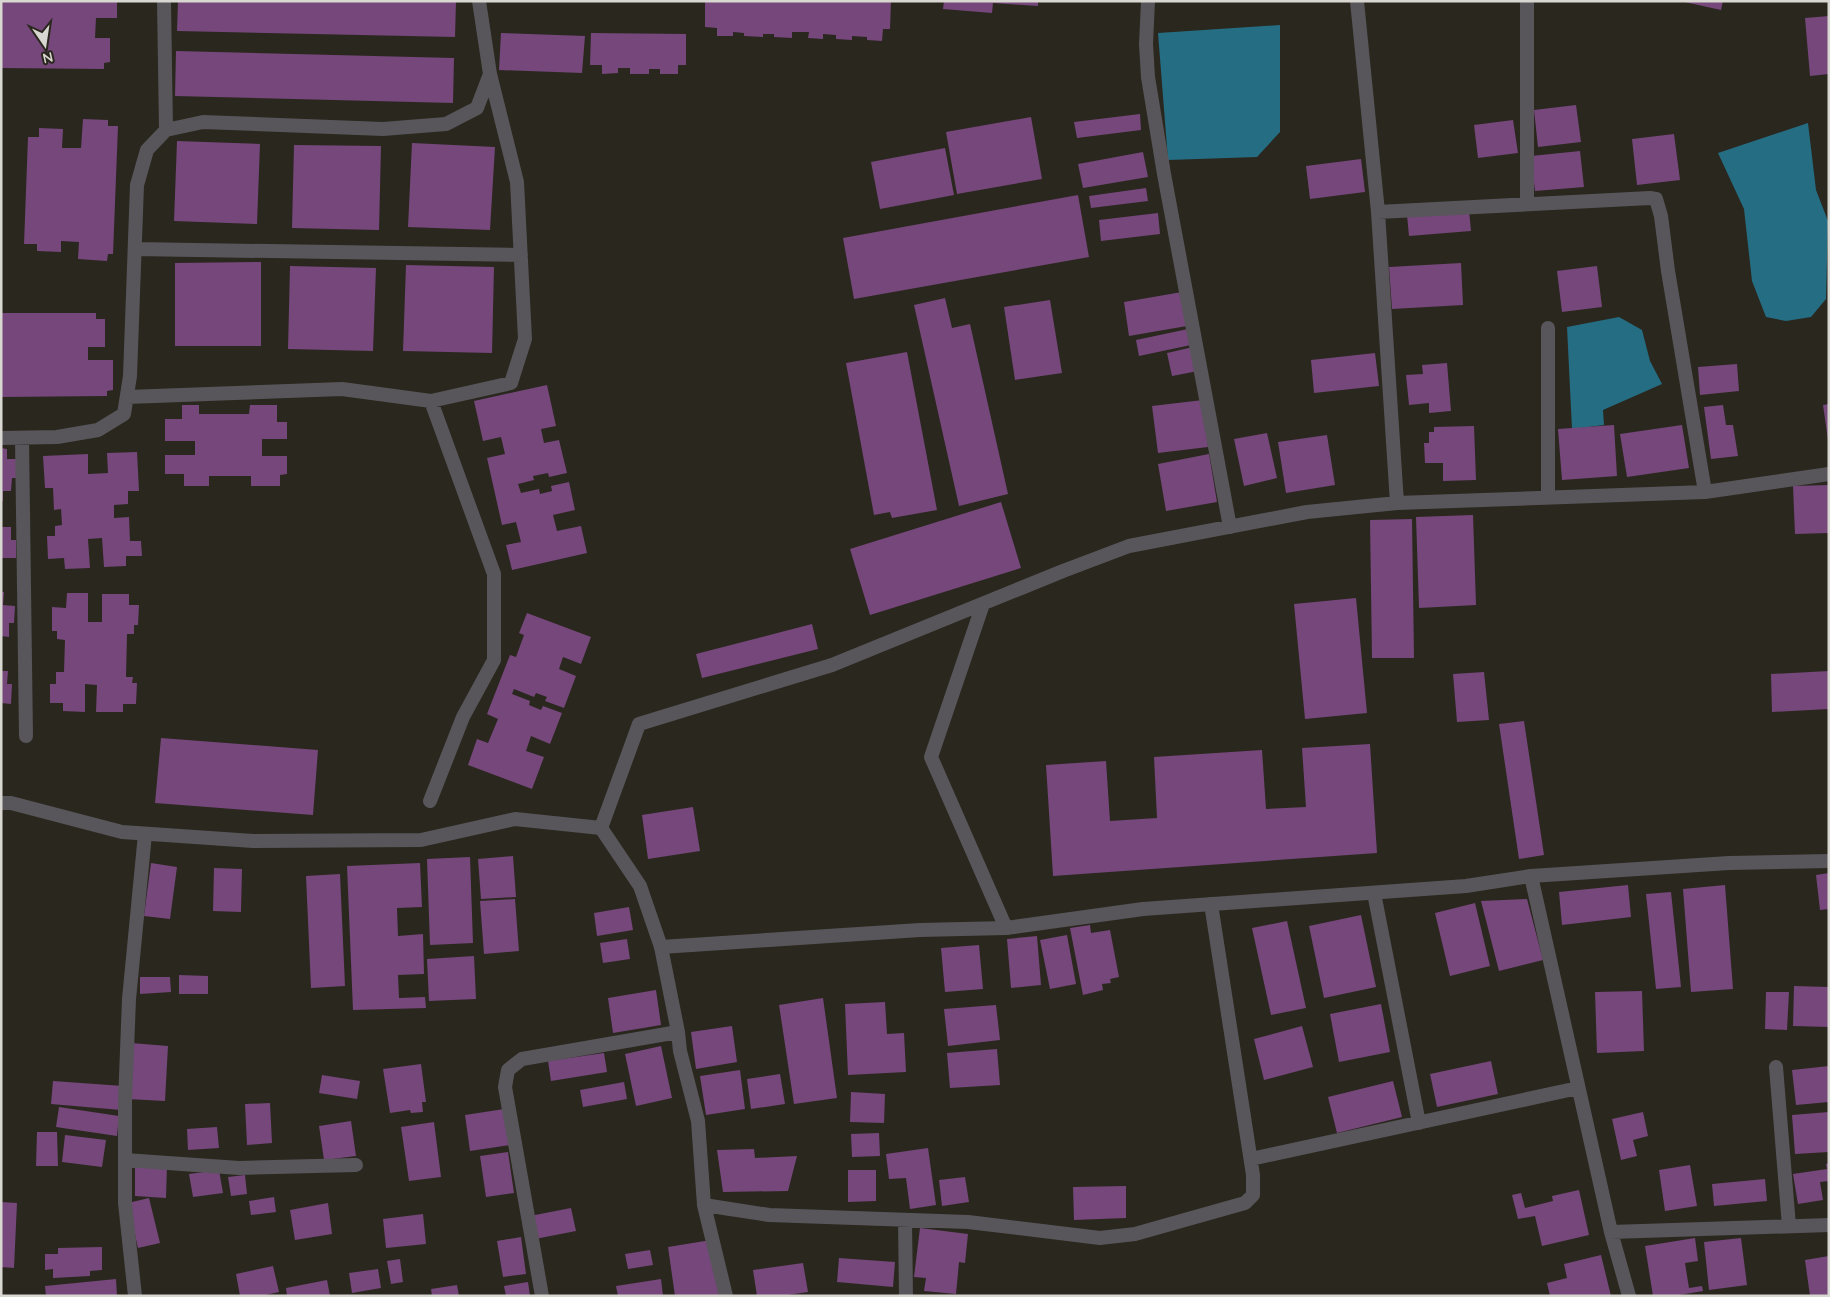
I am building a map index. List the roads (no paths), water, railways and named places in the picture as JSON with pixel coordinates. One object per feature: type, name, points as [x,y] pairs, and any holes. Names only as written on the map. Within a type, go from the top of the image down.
[{"type":"street","points":[[164,1],[166,130]]},
{"type":"street","points":[[127,397],[342,389],[431,401],[511,383],[525,339],[517,182],[490,74],[479,1]]},
{"type":"street","points":[[1148,1],[1146,44],[1148,78],[1164,174],[1230,527]]},
{"type":"street","points":[[1357,1],[1378,212],[1398,503]]},
{"type":"street","points":[[1527,1],[1527,204]]},
{"type":"street","points":[[1,438],[57,437],[98,430],[124,414],[130,376],[136,185],[147,150],[166,130],[203,122],[383,129],[446,124],[477,108],[490,74]]},
{"type":"street","points":[[1378,212],[1650,198],[1658,201],[1705,492]]},
{"type":"street","points":[[134,249],[521,255]]},
{"type":"street","points":[[1548,328],[1548,498]]},
{"type":"street","points":[[430,801],[463,717],[494,660],[494,574],[431,401]]},
{"type":"street","points":[[22,438],[26,736]]},
{"type":"street","points":[[601,828],[639,724],[832,666],[1063,571],[1130,546],[1307,512],[1398,503],[1705,492],[1829,474]]},
{"type":"street","points":[[983,604],[931,757],[1006,928]]},
{"type":"street","points":[[1,804],[10,803],[122,832],[253,841],[421,840],[515,819],[601,828]]},
{"type":"street","points":[[601,828],[640,886],[661,948],[680,1051],[698,1122],[704,1205],[726,1296]]},
{"type":"street","points":[[135,1296],[125,1203],[125,1160],[129,999],[145,834]]},
{"type":"street","points":[[661,948],[920,930],[1006,928],[1143,909],[1466,886],[1531,876],[1729,863],[1829,861]]},
{"type":"street","points":[[1531,876],[1611,1232],[1629,1296]]},
{"type":"street","points":[[1374,893],[1419,1123]]},
{"type":"street","points":[[704,1205],[769,1215],[968,1222],[1100,1238],[1135,1234],[1245,1203],[1253,1195],[1251,1159],[1211,904]]},
{"type":"street","points":[[542,1296],[505,1087],[508,1070],[522,1059],[678,1032]]},
{"type":"street","points":[[1776,1067],[1790,1226]]},
{"type":"street","points":[[1251,1159],[1578,1088]]},
{"type":"street","points":[[125,1160],[239,1168],[356,1165]]},
{"type":"street","points":[[905,1220],[906,1296]]},
{"type":"street","points":[[1611,1232],[1829,1225]]},
{"type":"water","points":[[1280,25],[1280,132],[1257,157],[1168,160],[1158,33]]},
{"type":"water","points":[[1808,123],[1816,190],[1828,221],[1826,299],[1811,317],[1786,321],[1766,317],[1752,281],[1744,209],[1718,153]]},
{"type":"water","points":[[1619,317],[1642,330],[1650,361],[1662,384],[1603,410],[1604,425],[1572,429],[1567,327]]}]
